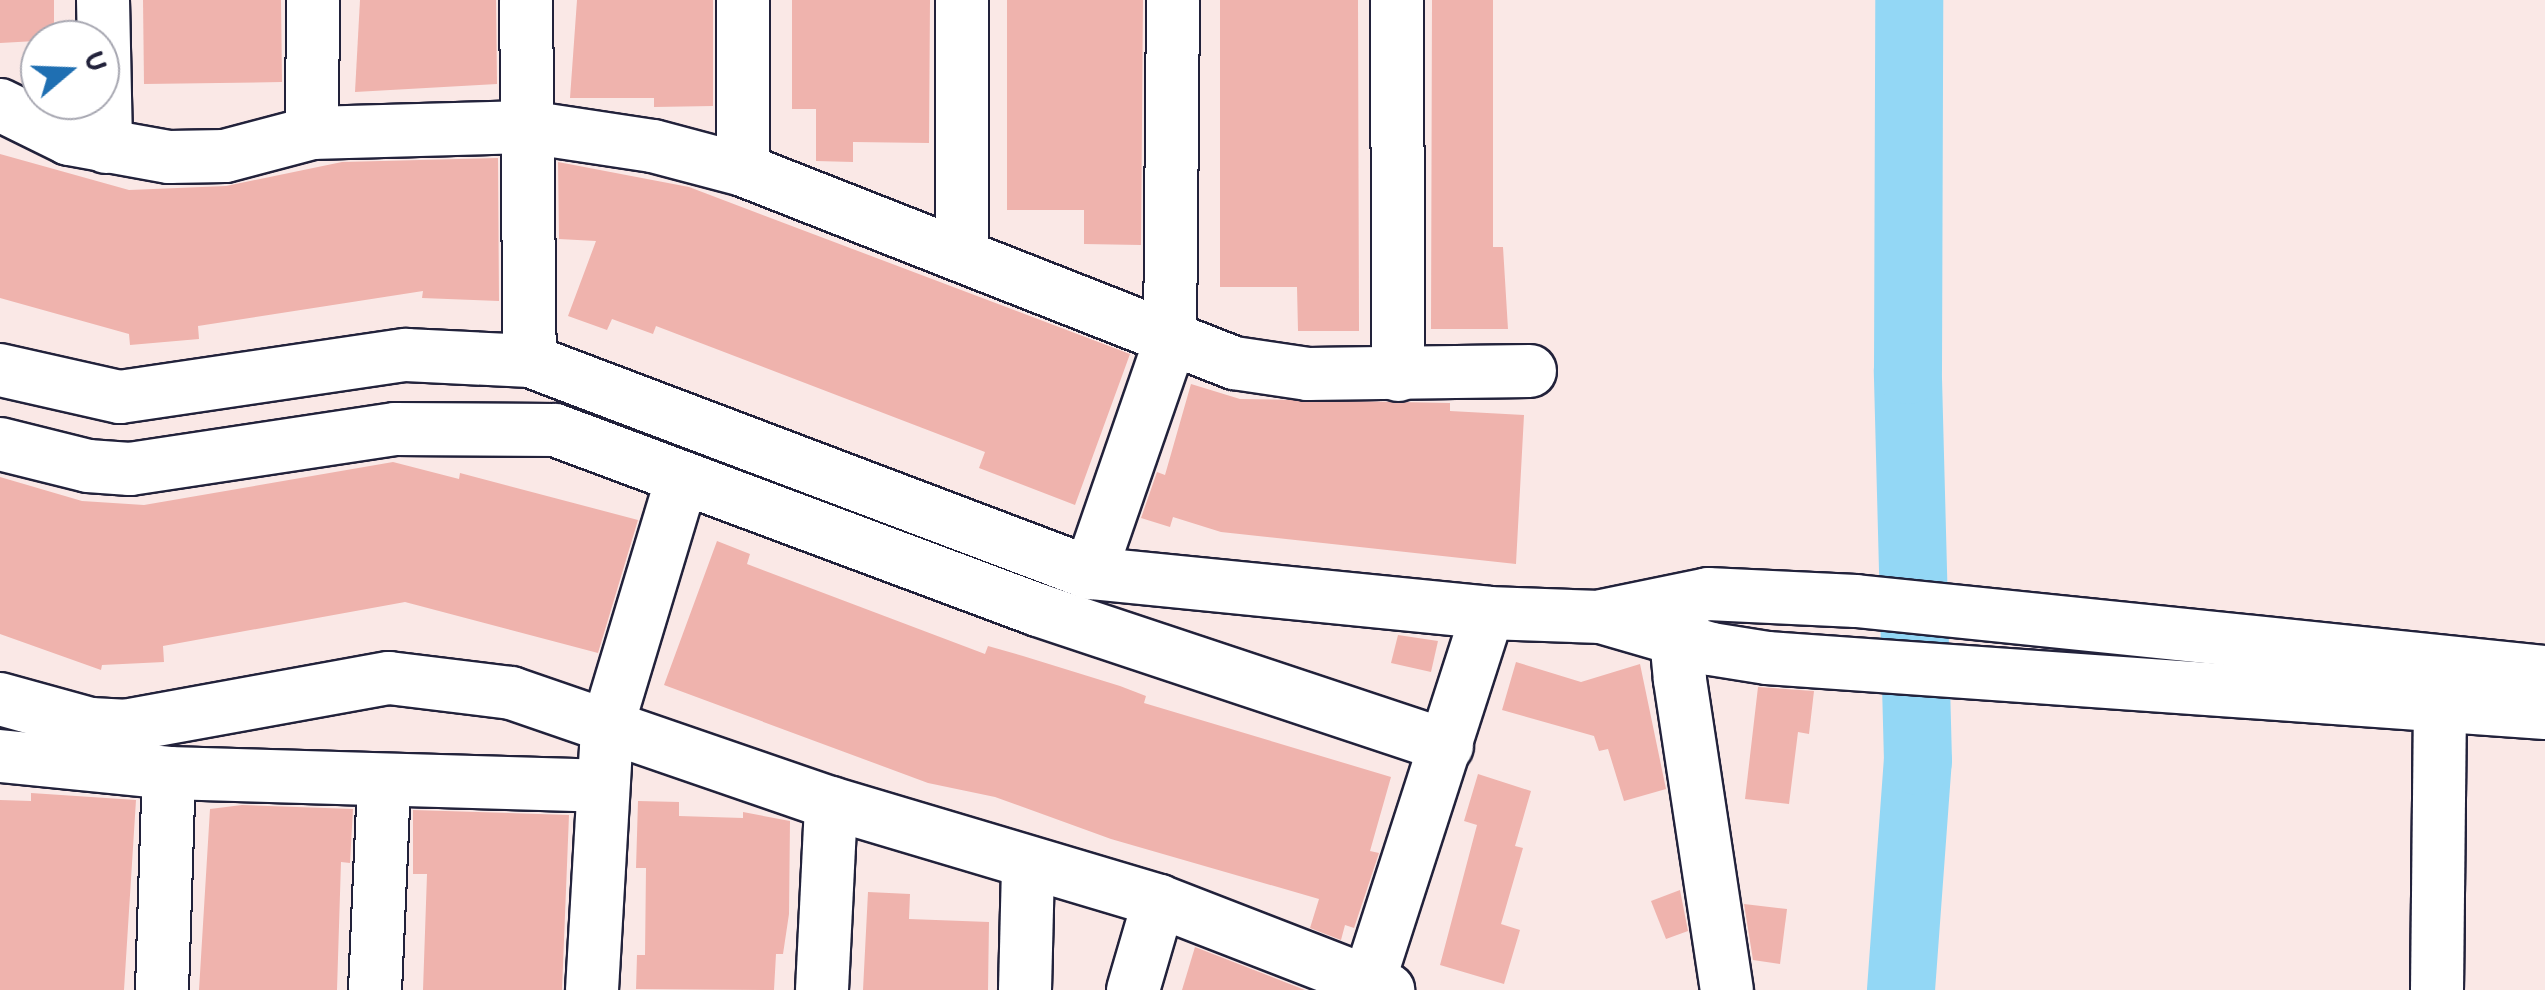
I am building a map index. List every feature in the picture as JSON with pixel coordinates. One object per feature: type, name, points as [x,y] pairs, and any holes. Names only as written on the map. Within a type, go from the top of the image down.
[{"type":"street","points":[[102,0],[106,148]]},
{"type":"street","points":[[312,132],[313,0]]},
{"type":"street","points":[[526,0],[530,361]]},
{"type":"street","points":[[743,0],[743,170]]},
{"type":"street","points":[[962,0],[962,252]]},
{"type":"street","points":[[1090,573],[1170,342],[1173,0]]},
{"type":"street","points":[[1397,0],[1398,375]]},
{"type":"street","points":[[0,105],[69,139],[106,148],[201,159],[312,132],[527,126],[654,146],[743,170],[962,252],[1170,342],[1234,362],[1308,374],[1530,372]]},
{"type":"street","points":[[0,370],[120,397],[406,355],[530,361],[1090,573],[1488,614],[1682,617],[1856,602],[1969,615],[2286,669],[2440,705],[2545,713]]},
{"type":"street","points":[[0,444],[88,466],[130,469],[395,429],[555,430],[1038,610],[1451,734]]},
{"type":"street","points":[[592,990],[600,786],[608,727],[682,479]]},
{"type":"street","points":[[0,699],[90,724],[124,726],[415,678],[511,693],[831,803],[1159,902],[1374,988],[1488,614]]},
{"type":"street","points":[[1682,617],[1767,658],[1965,667],[2545,672]]},
{"type":"street","points":[[1682,617],[1727,990]]},
{"type":"street","points":[[2437,990],[2440,705]]},
{"type":"street","points":[[0,756],[170,773],[600,786]]},
{"type":"street","points":[[162,990],[170,773]]},
{"type":"street","points":[[375,990],[384,780]]},
{"type":"street","points":[[822,990],[831,803]]},
{"type":"street","points":[[1025,990],[1028,864]]},
{"type":"street","points":[[1134,990],[1159,902]]},
{"type":"building","points":[[0,0],[54,0],[54,20],[20,20],[20,42],[0,43]]},
{"type":"building","points":[[143,0],[281,0],[282,82],[144,84]]},
{"type":"building","points":[[360,0],[496,0],[497,84],[355,92]]},
{"type":"building","points":[[577,0],[713,0],[713,106],[654,107],[654,98],[570,98]]},
{"type":"building","points":[[792,0],[930,0],[929,143],[853,142],[853,162],[816,161],[816,109],[792,109]]},
{"type":"building","points":[[1007,0],[1143,0],[1141,245],[1084,244],[1084,210],[1007,210]]},
{"type":"building","points":[[1220,0],[1358,0],[1359,331],[1298,331],[1297,287],[1220,287]]},
{"type":"building","points":[[1432,0],[1493,0],[1493,247],[1503,247],[1508,329],[1431,329]]},
{"type":"building","points":[[0,154],[129,190],[226,186],[342,162],[498,158],[499,301],[422,298],[423,291],[198,326],[199,339],[130,345],[129,334],[0,298]]},
{"type":"building","points":[[558,162],[689,187],[1130,354],[1075,505],[979,468],[985,452],[656,326],[653,334],[612,319],[607,330],[568,316],[596,241],[559,239]]},
{"type":"building","points":[[1191,384],[1240,399],[1450,403],[1450,411],[1524,415],[1516,564],[1221,532],[1173,517],[1170,527],[1141,518],[1157,472],[1165,475]]},
{"type":"building","points":[[393,462],[459,479],[460,473],[638,520],[598,653],[405,602],[163,646],[164,662],[102,665],[101,670],[0,634],[0,477],[82,501],[144,505]]},
{"type":"building","points":[[717,541],[750,554],[747,564],[985,654],[988,646],[1023,656],[1146,696],[1144,703],[1391,777],[1370,851],[1379,853],[1354,928],[1345,925],[1341,940],[1310,928],[1319,899],[1111,839],[995,797],[928,783],[664,685]]},
{"type":"building","points":[[1398,635],[1438,641],[1431,672],[1391,663]]},
{"type":"building","points":[[1516,662],[1581,682],[1640,664],[1666,789],[1624,801],[1608,749],[1599,751],[1594,736],[1502,710]]},
{"type":"building","points":[[1758,687],[1814,691],[1809,734],[1798,732],[1789,804],[1745,799]]},
{"type":"building","points":[[1478,774],[1531,791],[1515,846],[1523,848],[1501,924],[1520,930],[1504,984],[1440,965],[1477,825],[1464,821]]},
{"type":"building","points":[[31,793],[136,800],[124,990],[0,990],[0,800],[31,801]]},
{"type":"building","points":[[638,801],[679,802],[679,816],[743,818],[743,812],[790,821],[789,914],[783,954],[776,954],[774,990],[636,989],[637,955],[645,955],[646,868],[636,868]]},
{"type":"building","points":[[242,805],[353,809],[350,863],[341,862],[337,990],[199,990],[210,809]]},
{"type":"building","points":[[413,810],[569,815],[562,990],[423,990],[427,874],[413,874]]},
{"type":"building","points":[[1680,890],[1688,931],[1666,939],[1651,901]]},
{"type":"building","points":[[868,892],[910,894],[909,919],[989,922],[988,990],[863,990]]},
{"type":"building","points":[[1744,904],[1787,909],[1780,964],[1753,960]]},
{"type":"building","points":[[1195,947],[1305,990],[1182,990]]},
{"type":"waterway","points":[[1901,990],[1918,761],[1908,370],[1909,0]]}]
